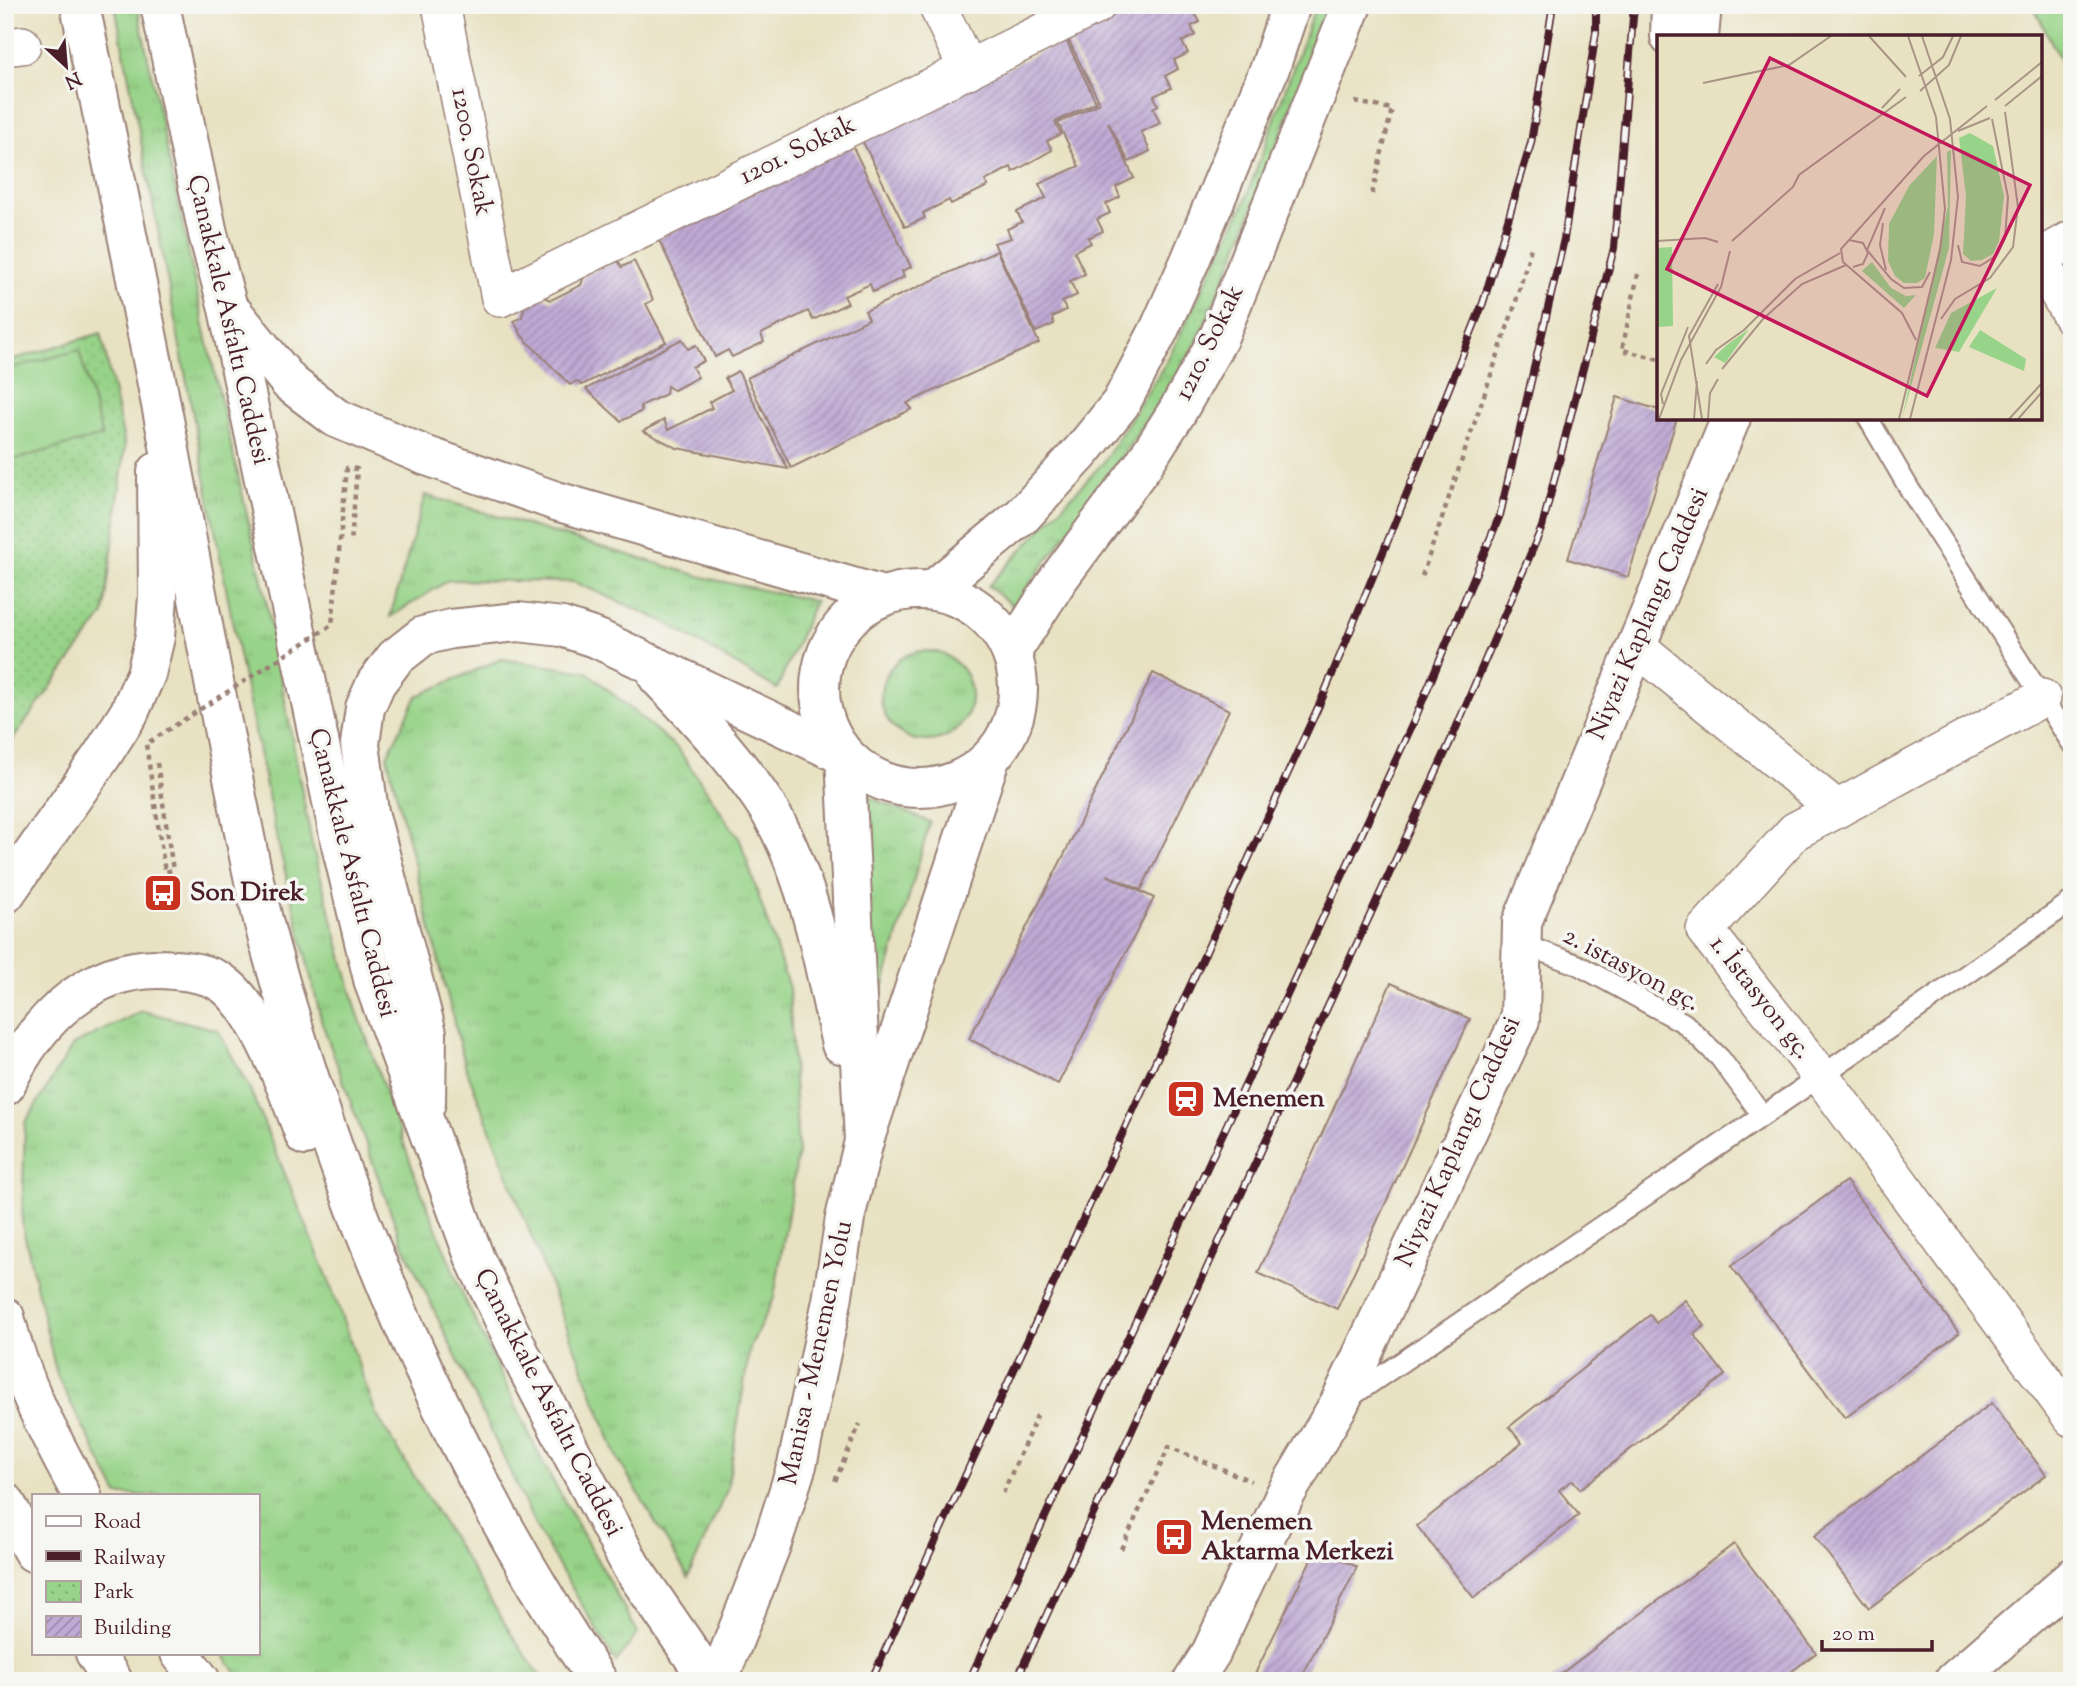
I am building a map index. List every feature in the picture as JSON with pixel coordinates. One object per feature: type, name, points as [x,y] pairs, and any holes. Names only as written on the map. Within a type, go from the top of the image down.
[{"type":"main road","points":[[80,5],[158,386],[219,711],[272,953],[326,1125],[380,1273],[426,1378],[506,1531],[557,1620],[598,1681]]},
{"type":"main road","name":"Çanakkale Asfaltı Caddesi","points":[[160,5],[208,234],[227,304],[342,849],[374,983],[475,1259],[528,1370],[631,1566],[710,1681]]},
{"type":"main road","name":"1210. Sokak","points":[[934,590],[1023,515],[1083,451],[1121,403],[1159,330],[1190,261],[1270,68],[1291,5]]},
{"type":"main road","name":"1210. Sokak","points":[[1013,651],[1059,578],[1171,423],[1218,339],[1352,5]]},
{"type":"main road","points":[[1670,35],[1671,5]]},
{"type":"main road","points":[[1699,35],[1702,5]]},
{"type":"main road","points":[[1721,35],[1723,5]]},
{"type":"main road","points":[[2042,259],[2072,240]]},
{"type":"main road","points":[[227,304],[290,383],[336,418],[424,455],[556,501],[883,596]]},
{"type":"main road","points":[[5,894],[101,757],[129,713],[146,674],[155,637],[158,596],[158,386]]},
{"type":"main road","name":"Niyazi Kaplangı Caddesi","points":[[1202,1671],[1285,1495],[1339,1404],[1520,1020],[1522,922],[1730,420]]},
{"type":"main road","name":"Manisa - Menemen Yolu","points":[[908,589],[934,590],[967,601],[994,622],[1013,651],[1019,679],[1018,708],[1008,736],[990,759],[969,775],[944,786],[917,789],[891,785],[866,773],[845,756],[830,734],[821,707],[820,680],[826,653],[839,629],[859,609],[883,596],[908,589]]},
{"type":"main road","points":[[426,1129],[427,1033],[369,812],[360,744],[365,708],[376,683],[396,658],[423,636],[451,629],[518,622],[562,627],[598,639],[845,756]]},
{"type":"main road","points":[[642,660],[686,706],[738,769],[778,826],[809,902],[864,1140]]},
{"type":"main road","name":"Manisa - Menemen Yolu","points":[[845,756],[864,1140]]},
{"type":"main road","name":"Manisa - Menemen Yolu","points":[[718,1681],[764,1564],[797,1465],[830,1313],[845,1218],[864,1140],[990,759]]},
{"type":"main road","points":[[5,1086],[16,1062],[36,1033],[65,1003],[97,983],[132,970],[163,969],[192,972],[225,984],[249,1013],[276,1064],[355,1272],[437,1442],[506,1531]]},
{"type":"main road","points":[[5,1317],[25,1379],[81,1494]]},
{"type":"main road","points":[[5,1502],[32,1550]]},
{"type":"main road","points":[[1954,1681],[2072,1578]]},
{"type":"main road","points":[[96,1654],[113,1681]]},
{"type":"main road","points":[[181,1654],[201,1681]]},
{"type":"street","name":"1200. Sokak","points":[[441,5],[500,298]]},
{"type":"street","points":[[937,5],[968,71]]},
{"type":"street","name":"1201. Sokak","points":[[500,298],[801,149],[968,71],[1097,5]]},
{"type":"street","points":[[2042,264],[2072,317]]},
{"type":"street","points":[[1636,646],[1836,809]]},
{"type":"street","name":"1. İstasyon gç.","points":[[1821,1076],[1705,930],[1795,831],[2042,698]]},
{"type":"street","points":[[1821,1076],[2072,1418]]},
{"type":"lane","points":[[1869,420],[1910,490],[2072,744]]},
{"type":"lane","points":[[1339,1404],[1821,1076],[2072,901]]},
{"type":"lane","name":"2. istasyon gç.","points":[[1522,944],[1578,965],[1684,1023],[1720,1058],[1762,1115]]},
{"type":"path","points":[[1371,199],[1392,109]]},
{"type":"path","points":[[1422,576],[1515,305],[1532,244]]},
{"type":"path","points":[[1638,274],[1622,350],[1657,359]]},
{"type":"path","points":[[157,763],[173,870],[165,872],[146,744],[332,625],[347,468],[358,469],[351,543]]},
{"type":"path","points":[[1003,1493],[1039,1411]]},
{"type":"path","points":[[832,1488],[860,1424]]},
{"type":"path","points":[[1121,1549],[1169,1447],[1285,1495]]},
{"type":"green space","points":[[115,5],[137,5],[203,322],[264,589],[312,845],[356,1008],[416,1178],[462,1293],[543,1463],[638,1633],[616,1662],[538,1531],[401,1240],[322,1023],[275,830],[235,635]]},
{"type":"green space","points":[[1316,5],[1330,5],[1236,252],[1190,357],[1093,498],[1013,606],[988,586],[1102,464],[1167,361],[1243,206]]},
{"type":"green space","points":[[2033,5],[2072,5],[2072,84]]},
{"type":"green space","points":[[101,333],[125,446],[104,614],[5,750],[5,362]]},
{"type":"green space","points":[[79,350],[102,436],[5,462],[5,370]]},
{"type":"green space","points":[[425,495],[710,579],[815,601],[777,689],[661,620],[574,582],[449,580],[390,617]]},
{"type":"green space","points":[[926,651],[943,654],[958,664],[968,679],[971,696],[968,713],[958,728],[943,738],[926,741],[909,738],[894,728],[884,713],[881,696],[884,679],[894,664],[909,654]]},
{"type":"green space","points":[[501,659],[587,672],[678,749],[740,840],[789,988],[798,1153],[774,1298],[750,1347],[727,1490],[688,1577],[618,1459],[465,1065],[387,756],[417,696]]},
{"type":"green space","points":[[859,793],[930,822],[873,1023]]},
{"type":"green space","points":[[142,1011],[218,1030],[251,1092],[328,1278],[376,1414],[515,1640],[544,1681],[242,1681],[223,1654],[259,1654],[259,1494],[117,1494],[57,1376],[22,1224],[25,1123],[73,1045]]},
{"type":"building","points":[[1111,5],[1206,5],[1207,8],[1195,13],[1200,22],[1191,26],[1195,35],[1182,42],[1188,53],[1174,60],[1178,69],[1165,76],[1171,88],[1154,96],[1158,105],[1153,108],[1160,123],[1141,132],[1150,151],[1129,162],[1108,122],[1134,178],[1116,187],[1120,197],[1106,204],[1110,213],[1097,219],[1103,231],[1088,238],[1091,243],[1074,251],[1085,274],[1070,281],[1077,295],[1062,302],[1066,310],[1052,317],[1054,324],[1036,332],[994,243],[1011,238],[1007,229],[1022,222],[1017,212],[1046,198],[1039,184],[1079,166],[1058,123],[1100,103],[1063,29]]},
{"type":"building","points":[[1066,40],[1096,102],[1055,122],[1061,134],[1047,141],[1052,150],[1013,172],[1011,167],[985,181],[988,186],[951,204],[949,200],[923,213],[925,218],[905,227],[861,138]]},
{"type":"building","points":[[852,145],[911,267],[902,271],[904,277],[873,292],[870,284],[844,296],[848,303],[813,320],[808,311],[761,334],[764,342],[732,357],[728,350],[715,357],[658,238]]},
{"type":"building","points":[[997,251],[1039,343],[907,403],[912,409],[791,468],[747,378],[869,319],[865,311]]},
{"type":"building","points":[[617,259],[622,267],[634,261],[653,300],[646,304],[666,342],[582,385],[576,381],[570,385],[522,336],[514,321],[522,317],[524,308],[543,297],[551,300],[581,285],[584,276]]},
{"type":"building","points":[[682,339],[688,349],[696,345],[704,361],[692,367],[698,377],[674,390],[667,386],[666,394],[640,406],[642,411],[621,421],[586,389]]},
{"type":"building","points":[[738,371],[788,469],[677,448],[643,431],[664,420],[668,430],[712,408],[709,402],[732,390],[725,378]]},
{"type":"building","points":[[1617,397],[1657,409],[1657,420],[1676,420],[1628,577],[1568,559]]},
{"type":"building","points":[[1153,673],[1229,710],[1141,890],[1107,875],[1154,898],[1058,1084],[969,1039],[1065,853]]},
{"type":"building","name":"Menemen","points":[[1391,983],[1470,1019],[1337,1309],[1258,1273]]},
{"type":"building","points":[[1846,1181],[1959,1333],[1845,1418],[1731,1266]]},
{"type":"building","points":[[1685,1300],[1705,1326],[1694,1334],[1725,1375],[1580,1489],[1573,1480],[1559,1490],[1579,1515],[1474,1598],[1417,1526],[1522,1443],[1509,1427],[1650,1315],[1656,1323]]},
{"type":"building","points":[[1992,1403],[2046,1475],[1869,1608],[1814,1536]]},
{"type":"building","points":[[1734,1544],[1816,1653],[1779,1681],[1551,1681]]},
{"type":"building","points":[[1317,1547],[1357,1567],[1300,1681],[1268,1681],[1255,1674]]},
{"type":"railway","points":[[871,1681],[1321,701],[1391,533],[1483,303],[1531,143],[1553,5]]},
{"type":"railway","points":[[969,1681],[1414,721],[1500,515],[1564,239],[1596,32],[1596,5]]},
{"type":"railway","points":[[1016,1681],[1451,740],[1542,527],[1614,248],[1634,5]]},
{"type":"place","name":"Son Direk","points":[[163,893]]},
{"type":"place","name":"Menemen","points":[[1186,1099]]},
{"type":"place","name":"Menemen Aktarma Merkezi","points":[[1174,1537]]}]
